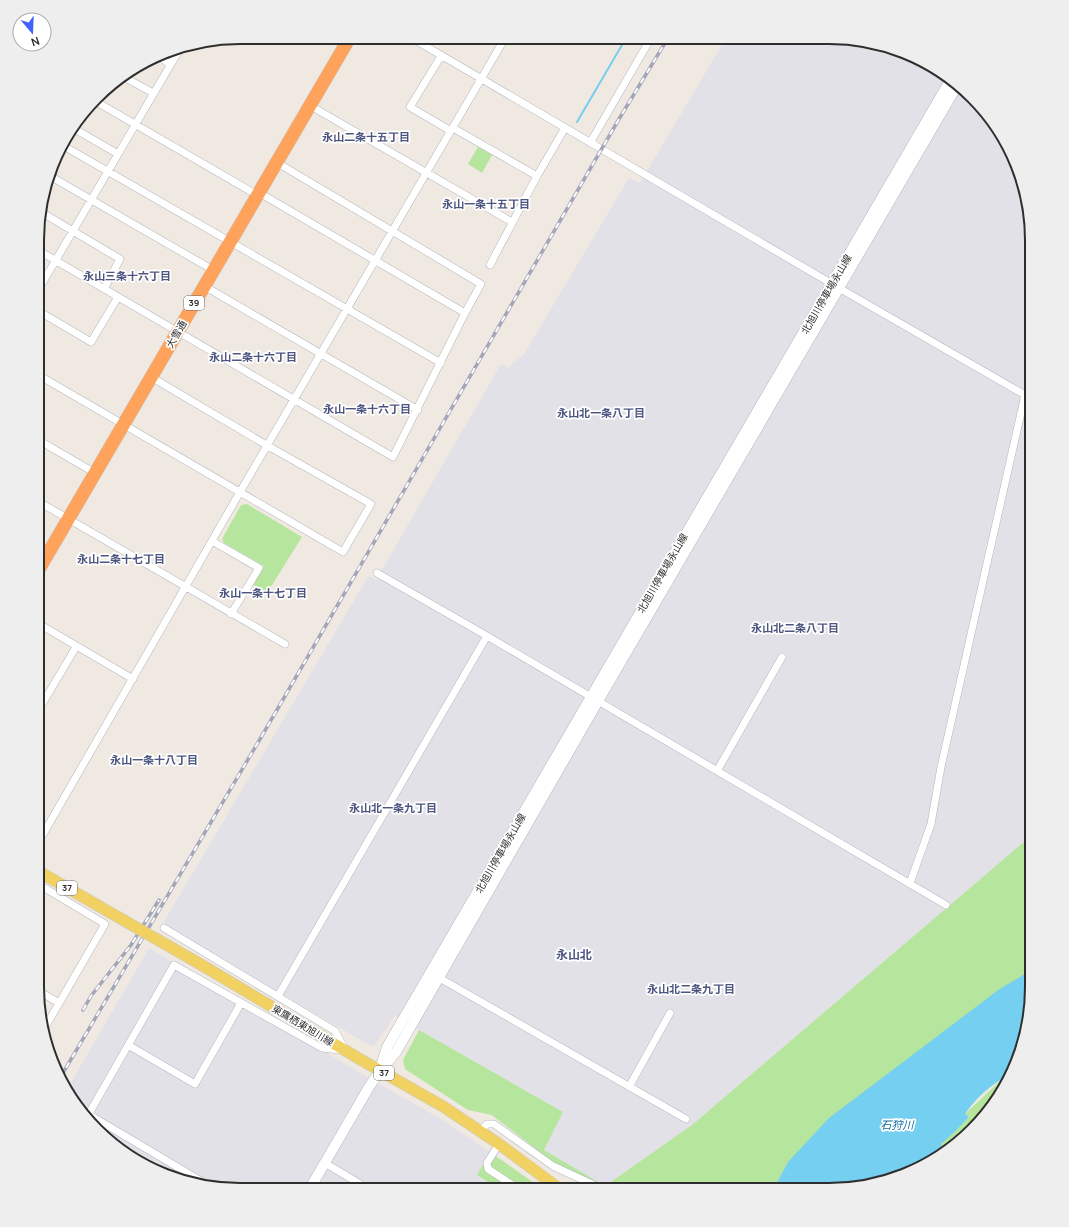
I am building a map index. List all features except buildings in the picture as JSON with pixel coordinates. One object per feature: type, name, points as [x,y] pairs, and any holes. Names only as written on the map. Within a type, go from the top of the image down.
[{"type":"highway","name":"大雪通","points":[[44,558],[346,44]]},
{"type":"main road","name":"北旭川停車場永山線","points":[[313,1183],[380,1071],[396,1052],[434,975],[835,286],[948,85]]},
{"type":"main road","name":"北旭川停車場永山線","points":[[835,286],[954,90]]},
{"type":"main road","name":"東鷹栖東旭川線","points":[[44,874],[444,1107],[499,1144],[552,1183]]},
{"type":"street","points":[[420,44],[1025,395],[941,767],[932,824],[910,883]]},
{"type":"street","points":[[44,833],[240,492],[322,354],[501,44]]},
{"type":"street","points":[[590,143],[648,44]]},
{"type":"street","points":[[44,280],[176,54]]},
{"type":"street","points":[[441,56],[410,107],[537,176]]},
{"type":"street","points":[[163,60],[170,64]]},
{"type":"street","points":[[128,79],[153,94]]},
{"type":"street","points":[[99,103],[465,313]]},
{"type":"street","points":[[309,105],[512,222]]},
{"type":"street","points":[[490,265],[537,176],[565,128]]},
{"type":"street","points":[[77,131],[118,154]]},
{"type":"street","points":[[67,148],[441,363]]},
{"type":"street","points":[[44,254],[393,456],[418,410],[465,313],[481,284],[276,162]]},
{"type":"street","points":[[54,178],[213,270]]},
{"type":"street","points":[[46,215],[74,230],[120,259],[104,289]]},
{"type":"street","points":[[204,286],[418,410]]},
{"type":"street","points":[[44,314],[91,342],[118,297]]},
{"type":"street","points":[[44,378],[343,552],[371,504],[268,446],[151,377]]},
{"type":"street","points":[[44,443],[95,473]]},
{"type":"street","points":[[44,505],[285,644]]},
{"type":"street","points":[[212,542],[259,568],[231,614]]},
{"type":"street","points":[[377,573],[946,905]]},
{"type":"street","points":[[44,627],[133,679]]},
{"type":"street","points":[[278,996],[487,636]]},
{"type":"street","points":[[44,701],[76,646]]},
{"type":"street","points":[[717,771],[782,657]]},
{"type":"street","points":[[44,888],[105,924],[48,1023]]},
{"type":"street","points":[[164,928],[335,1031],[344,1050]]},
{"type":"street","points":[[90,1112],[174,965],[322,1048],[344,1050]]},
{"type":"street","points":[[434,975],[686,1119]]},
{"type":"street","points":[[44,994],[59,1003]]},
{"type":"street","points":[[128,1045],[195,1084],[241,1003]]},
{"type":"street","points":[[629,1087],[670,1013]]},
{"type":"street","points":[[97,1121],[196,1178]]},
{"type":"street","points":[[480,1131],[487,1124],[494,1124],[553,1166],[590,1183]]},
{"type":"street","points":[[499,1144],[487,1163],[488,1169],[509,1183]]},
{"type":"street","points":[[325,1163],[358,1183]]},
{"type":"shaded area","points":[[722,44],[842,44],[892,54],[927,70],[968,101],[999,142],[1015,177],[1025,227],[1025,841],[692,1125],[609,1183],[600,1183],[544,1150],[563,1112],[395,1016],[373,1047],[162,925],[369,575],[376,580],[501,364],[508,368],[524,354],[629,178],[640,183]]},
{"type":"shaded area","points":[[149,948],[441,1119],[490,1152],[477,1175],[489,1183],[227,1183],[189,1176],[177,1173],[153,1163],[131,1150],[101,1126],[70,1085]]},
{"type":"green space","points":[[478,147],[492,155],[482,173],[468,164]]},
{"type":"green space","points":[[247,504],[302,537],[267,593],[252,584],[264,566],[224,543],[222,539],[241,505]]},
{"type":"green space","points":[[1025,841],[1025,978],[788,1162],[777,1183],[609,1183],[692,1125]]},
{"type":"green space","points":[[419,1030],[563,1112],[544,1150],[600,1183],[580,1183],[492,1115],[468,1110],[405,1069],[403,1060]]},
{"type":"green space","points":[[1002,1079],[992,1096],[968,1126],[941,1147],[941,1144],[969,1117],[965,1114]]},
{"type":"green space","points":[[490,1152],[534,1183],[489,1183],[477,1175]]},
{"type":"water","name":"石狩川","points":[[1025,974],[1025,1000],[1015,1050],[1003,1078],[974,1102],[965,1114],[969,1117],[941,1144],[941,1147],[916,1163],[892,1173],[867,1179],[842,1183],[777,1183],[788,1162],[829,1118],[1001,988]]},
{"type":"waterway","points":[[577,122],[622,44]]},
{"type":"railway","points":[[63,1072],[263,734],[619,119],[664,44]]},
{"type":"railway","points":[[83,1010],[91,996],[131,945],[159,900]]},
{"type":"district","name":"永山二条十五丁目","points":[[366,137]]},
{"type":"district","name":"永山一条十五丁目","points":[[486,204]]},
{"type":"district","name":"永山三条十六丁目","points":[[127,276]]},
{"type":"district","name":"永山二条十六丁目","points":[[253,357]]},
{"type":"district","name":"永山一条十六丁目","points":[[367,409]]},
{"type":"district","name":"永山北一条八丁目","points":[[601,413]]},
{"type":"district","name":"永山二条十七丁目","points":[[121,559]]},
{"type":"district","name":"永山一条十七丁目","points":[[263,593]]},
{"type":"district","name":"永山北二条八丁目","points":[[795,628]]},
{"type":"district","name":"永山一条十八丁目","points":[[154,760]]},
{"type":"district","name":"永山北一条九丁目","points":[[393,808]]},
{"type":"district","name":"永山北","points":[[574,955]]},
{"type":"district","name":"永山北二条九丁目","points":[[691,989]]}]
